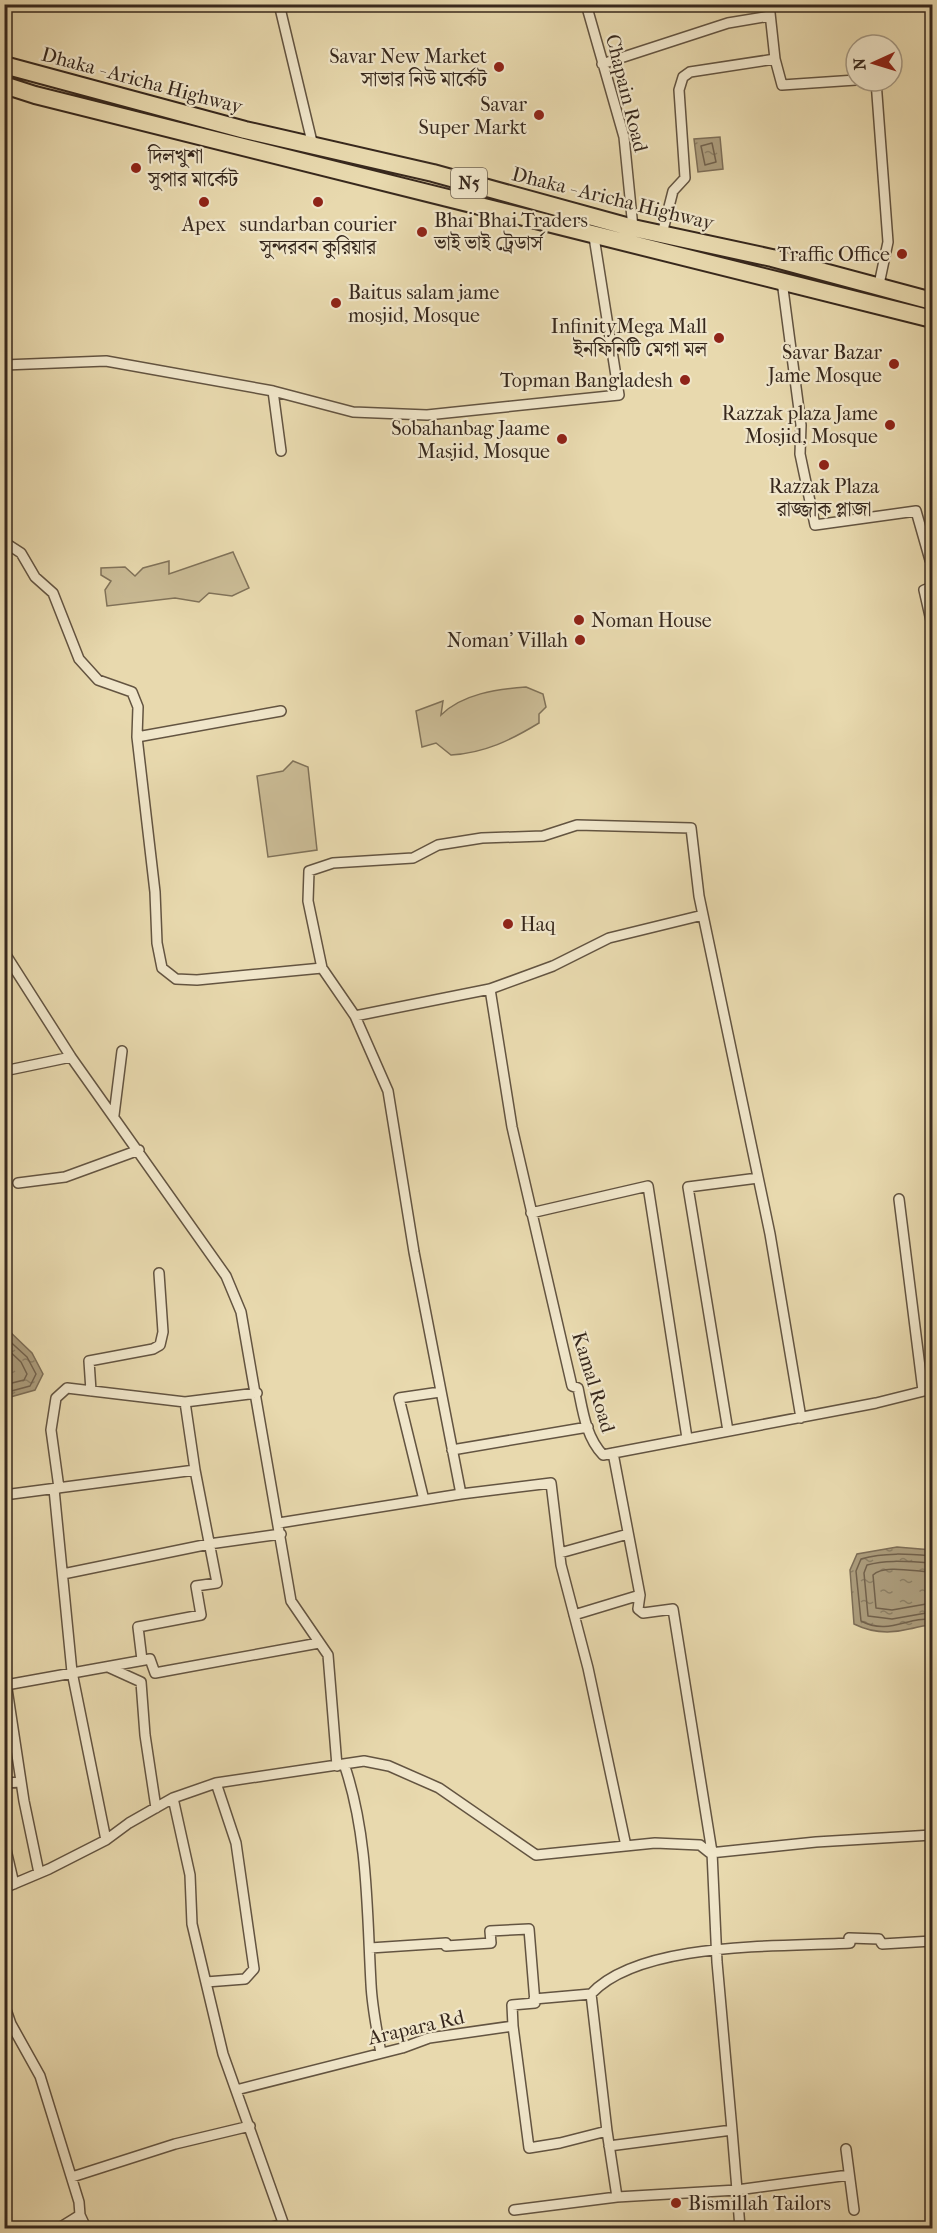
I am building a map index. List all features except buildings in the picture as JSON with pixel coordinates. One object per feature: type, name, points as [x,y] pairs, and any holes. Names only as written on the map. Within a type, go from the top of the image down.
[{"type":"highway","name":"Dhaka - Aricha Highway","points":[[4,65],[245,130],[433,173],[633,228],[772,258],[878,289],[933,302]]},
{"type":"highway","name":"Dhaka - Aricha Highway","points":[[4,85],[35,95],[594,237],[933,319]]},
{"type":"street","points":[[279,4],[313,146]]},
{"type":"street","name":"Chapain Road","points":[[586,4],[624,137],[633,228]]},
{"type":"street","points":[[769,4],[775,59],[782,85],[844,81]]},
{"type":"street","points":[[603,64],[728,23],[770,16]]},
{"type":"street","points":[[662,234],[673,191],[685,178],[679,90],[683,77],[690,72],[705,69],[775,59]]},
{"type":"street","points":[[877,93],[888,242],[878,289]]},
{"type":"street","points":[[4,365],[106,361],[273,392],[352,412],[427,416],[619,395],[594,237]]},
{"type":"street","points":[[782,281],[801,425],[800,454],[815,525],[916,511],[930,560],[933,559]]},
{"type":"street","points":[[273,392],[281,451]]},
{"type":"street","points":[[4,542],[21,553],[35,576],[53,593],[79,659],[98,680],[132,692],[138,707],[137,737],[155,892],[157,943],[162,968],[176,979],[197,980],[322,968]]},
{"type":"street","points":[[933,587],[924,590],[932,625],[933,645]]},
{"type":"street","points":[[137,737],[281,711]]},
{"type":"street","points":[[461,1494],[414,1252],[388,1091],[355,1016],[322,968],[308,901],[309,871],[333,863],[414,858],[438,845],[482,838],[543,836],[577,825],[691,828],[703,915],[758,1178],[801,1418]]},
{"type":"street","points":[[355,1016],[490,989],[552,966],[609,938],[703,915]]},
{"type":"street","points":[[4,952],[71,1057],[226,1276],[241,1312],[257,1393],[291,1601],[328,1655],[341,1765],[350,1782],[361,1842],[371,1987],[381,2053]]},
{"type":"street","name":"Kamal Road","points":[[490,989],[512,1127],[531,1213],[573,1386],[578,1388],[594,1445],[603,1455],[801,1418],[928,1390]]},
{"type":"street","points":[[114,1116],[122,1051]]},
{"type":"street","points":[[4,1071],[71,1057]]},
{"type":"street","points":[[18,1183],[65,1177],[139,1150]]},
{"type":"street","points":[[728,1431],[688,1187],[758,1178]]},
{"type":"street","points":[[531,1213],[648,1186],[687,1438]]},
{"type":"street","points":[[899,1199],[928,1390]]},
{"type":"street","points":[[91,1391],[90,1361],[153,1349],[160,1345],[163,1332],[159,1273]]},
{"type":"street","points":[[106,1840],[72,1672],[51,1430],[56,1398],[67,1388],[186,1402],[257,1393]]},
{"type":"street","points":[[424,1500],[399,1398],[440,1392]]},
{"type":"street","points":[[142,1660],[138,1627],[201,1615],[196,1586],[217,1583],[195,1470],[186,1402]]},
{"type":"street","points":[[452,1450],[588,1427]]},
{"type":"street","points":[[613,1452],[640,1595],[638,1609],[643,1613],[673,1610],[711,1852],[716,1951],[740,2229]]},
{"type":"street","points":[[4,1495],[195,1470]]},
{"type":"street","points":[[279,1523],[461,1494],[550,1483],[560,1553],[626,1846]]},
{"type":"street","points":[[63,1574],[210,1544],[281,1534]]},
{"type":"street","points":[[560,1553],[628,1534]]},
{"type":"street","points":[[574,1615],[640,1595]]},
{"type":"street","points":[[6,1685],[150,1659],[155,1673],[320,1642]]},
{"type":"street","points":[[107,1666],[141,1682],[145,1735],[156,1808]]},
{"type":"street","points":[[4,1669],[21,1782],[39,1873]]},
{"type":"street","points":[[4,1841],[9,1886],[106,1840],[129,1823],[173,1798],[216,1783],[364,1761],[388,1766],[439,1788],[536,1855],[655,1843],[700,1845],[711,1852],[816,1842],[933,1835]]},
{"type":"street","points":[[4,1783],[21,1782]]},
{"type":"street","points":[[206,1982],[245,1979],[254,1969],[236,1843],[216,1783]]},
{"type":"street","points":[[173,1798],[190,1875],[192,1924],[223,2054],[284,2226],[268,2229]]},
{"type":"street","points":[[370,1948],[491,1943],[490,1931],[528,1929],[535,2003],[512,2005],[529,2148],[607,2131]]},
{"type":"street","points":[[534,1999],[591,1994],[627,1968],[671,1957],[716,1951],[850,1943],[849,1938],[879,1939],[882,1944],[933,1941]]},
{"type":"street","points":[[591,1994],[617,2197]]},
{"type":"street","points":[[4,2004],[11,2024],[40,2076],[86,2229]]},
{"type":"street","name":"Arapara Rd","points":[[236,2090],[381,2053],[429,2038],[513,2026]]},
{"type":"street","points":[[72,2177],[175,2144],[250,2126]]},
{"type":"street","points":[[609,2146],[732,2130]]},
{"type":"street","points":[[846,2150],[854,2210]]},
{"type":"street","points":[[514,2210],[617,2197],[737,2190],[849,2175]]},
{"type":"street","points":[[59,2229],[80,2215]]},
{"type":"shaded area","points":[[233,552],[249,588],[232,596],[209,593],[199,602],[175,598],[107,606],[105,590],[111,581],[101,575],[101,568],[125,567],[135,576],[143,568],[169,561],[169,574]]},
{"type":"shaded area","points":[[526,687],[543,694],[546,707],[539,714],[539,723],[529,729],[497,745],[475,752],[451,755],[436,743],[422,747],[416,711],[443,701],[441,715],[469,697],[503,689]]},
{"type":"shaded area","points":[[293,761],[308,767],[317,850],[268,857],[257,776],[283,771]]},
{"type":"water","points":[[720,137],[723,169],[698,172],[694,139]]},
{"type":"water","points":[[5,1327],[32,1353],[43,1374],[35,1390],[7,1398],[4,1398]]},
{"type":"water","points":[[897,1547],[932,1550],[932,1626],[888,1632],[874,1631],[854,1624],[850,1570],[857,1554]]},
{"type":"place","name":"Savar New Market সাভার নিউ মার্কেট","points":[[499,67]]},
{"type":"place","name":"Savar Super Markt","points":[[539,115]]},
{"type":"place","name":"দিলখুশা সুপার মার্কেট","points":[[136,168]]},
{"type":"place","name":"Apex","points":[[204,202]]},
{"type":"place","name":"sundarban courier সুন্দরবন কুরিয়ার","points":[[318,202]]},
{"type":"place","name":"Bhai Bhai Traders ভাই ভাই ট্রেডার্স","points":[[422,232]]},
{"type":"place","name":"Traffic Office","points":[[902,254]]},
{"type":"place","name":"Baitus salam jame mosjid, Mosque","points":[[336,303]]},
{"type":"place","name":"InfinityMega Mall ইনফিনিটি মেগা মল","points":[[719,338]]},
{"type":"place","name":"Savar Bazar Jame Mosque","points":[[894,364]]},
{"type":"place","name":"Topman Bangladesh","points":[[685,380]]},
{"type":"place","name":"Razzak plaza Jame Mosjid, Mosque","points":[[890,425]]},
{"type":"place","name":"Sobahanbag Jaame Masjid, Mosque","points":[[562,439]]},
{"type":"place","name":"Razzak Plaza রাজ্জাক প্লাজা","points":[[824,465]]},
{"type":"place","name":"Noman House","points":[[579,620]]},
{"type":"place","name":"Noman' Villah","points":[[580,640]]},
{"type":"place","name":"Haq","points":[[508,924]]},
{"type":"place","name":"Bismillah Tailors","points":[[676,2203]]}]
